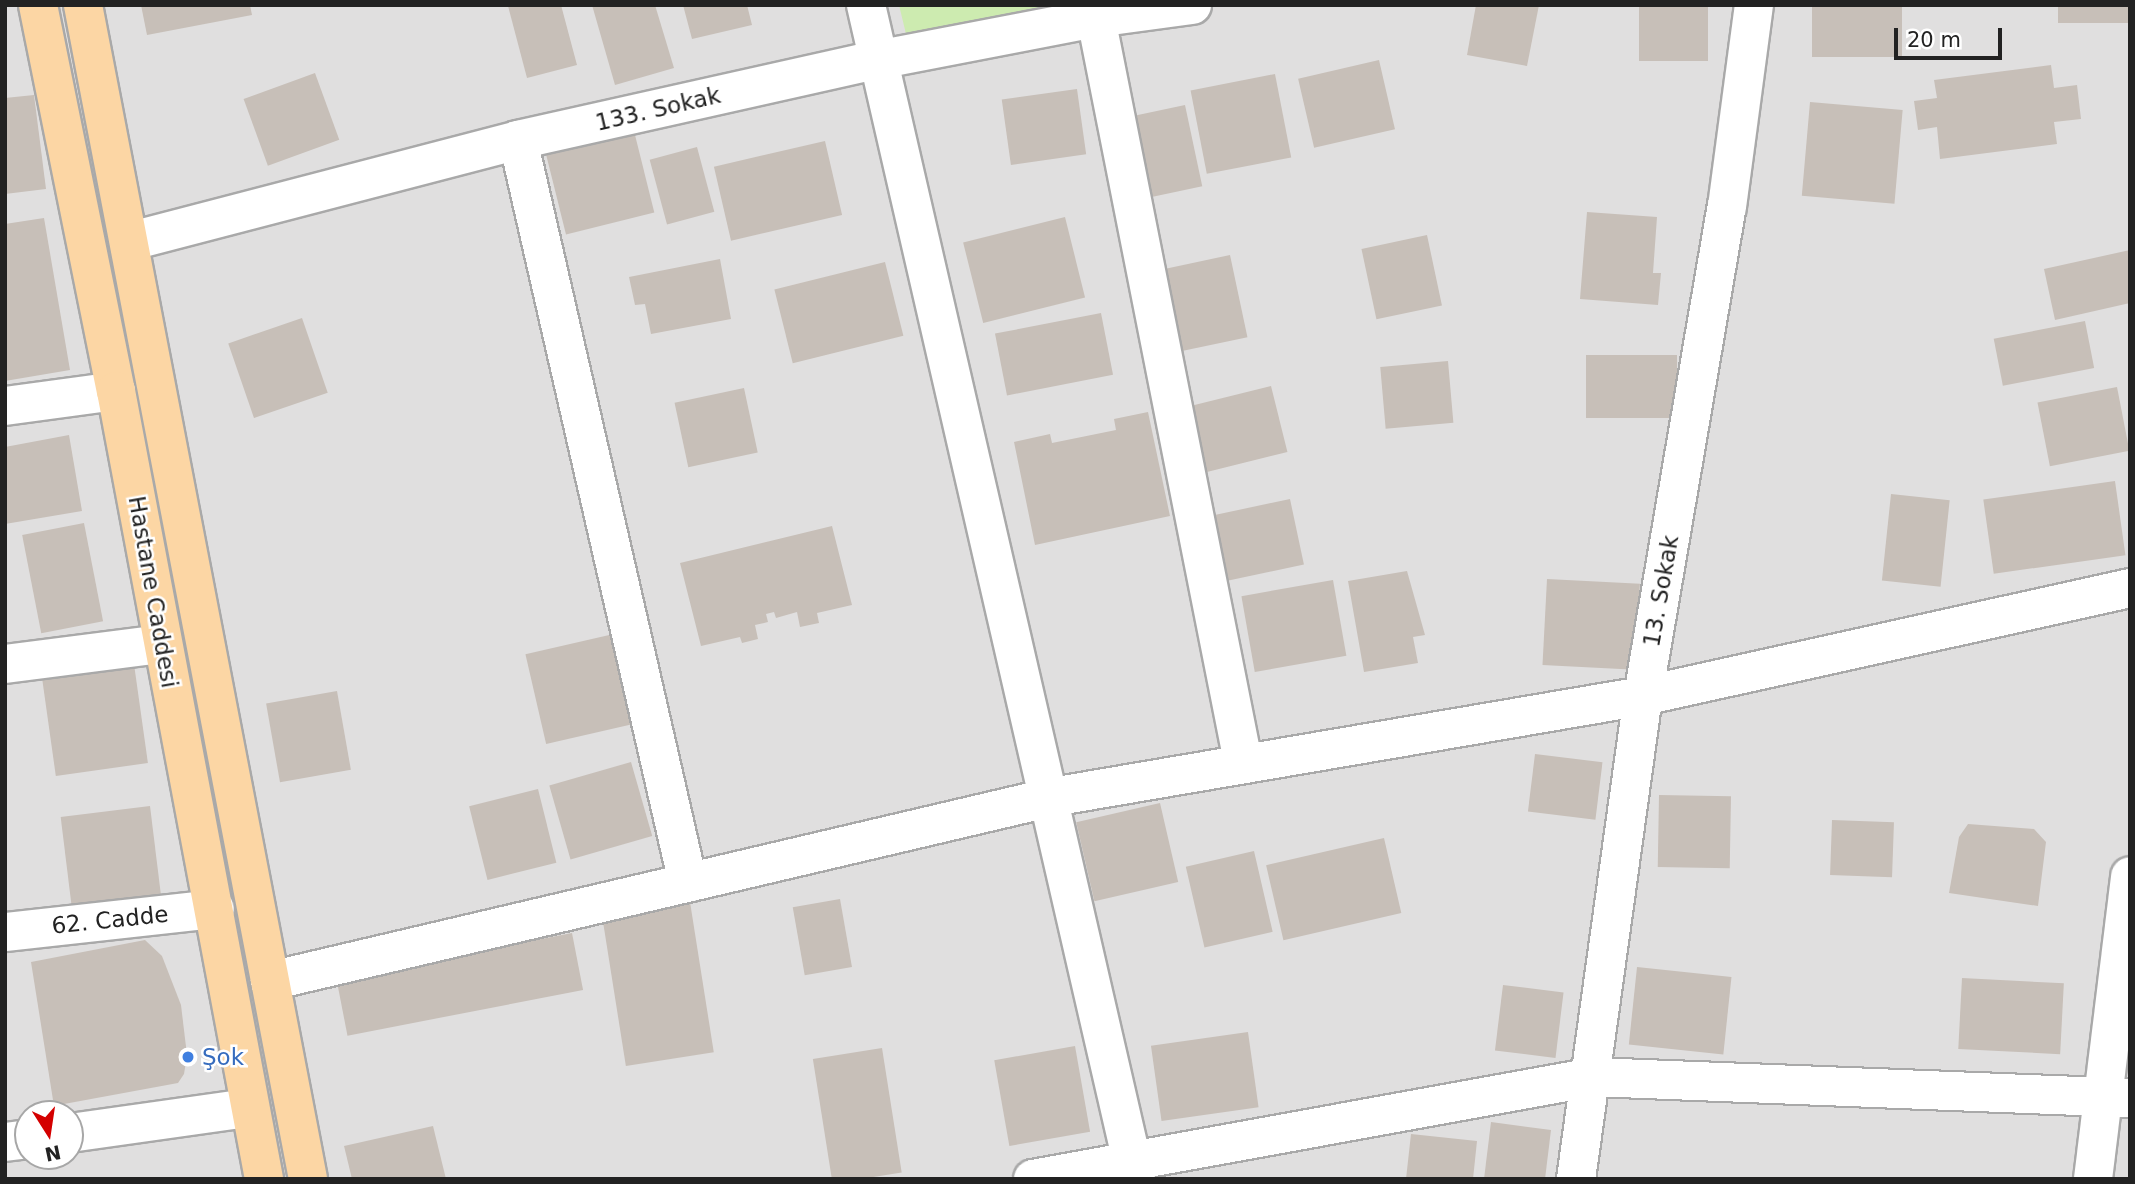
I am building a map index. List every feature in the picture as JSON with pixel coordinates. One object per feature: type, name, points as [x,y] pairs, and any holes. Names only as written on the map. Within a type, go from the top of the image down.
[{"type":"main road","name":"Hastane Caddesi","points":[[38,5],[116,391],[264,1179]]},
{"type":"main road","name":"Hastane Caddesi","points":[[83,5],[131,241],[307,1179]]},
{"type":"street","points":[[866,5],[1052,797],[1134,1170]]},
{"type":"street","name":"133. Sokak","points":[[131,241],[518,140],[877,60],[1096,18],[1192,5]]},
{"type":"street","name":"13. Sokak","points":[[1576,1179],[1593,1077],[1643,696],[1727,207],[1754,5]]},
{"type":"street","points":[[1096,18],[1243,762]]},
{"type":"street","points":[[518,140],[688,883]]},
{"type":"street","points":[[5,406],[116,391]]},
{"type":"street","points":[[270,981],[1052,797],[1243,762],[1643,696],[2130,588]]},
{"type":"street","points":[[5,664],[162,644]]},
{"type":"street","points":[[2093,1179],[2117,1099],[2130,876]]},
{"type":"street","name":"62. Cadde","points":[[5,932],[215,909]]},
{"type":"street","points":[[1033,1179],[1134,1170],[1593,1077],[2117,1099]]},
{"type":"street","points":[[84,1131],[249,1108]]},
{"type":"shaded area","points":[[5,5],[2130,5],[2130,1179],[5,1179]]},
{"type":"green space","points":[[899,5],[1082,5],[906,34]]},
{"type":"building","points":[[141,5],[250,5],[252,15],[147,35]]},
{"type":"building","points":[[561,5],[577,65],[527,78],[508,6]]},
{"type":"building","points":[[592,5],[655,5],[674,68],[615,85]]},
{"type":"building","points":[[683,5],[747,5],[752,25],[692,39]]},
{"type":"building","points":[[1476,5],[1539,5],[1527,66],[1467,55]]},
{"type":"building","points":[[1639,5],[1708,5],[1708,61],[1639,61]]},
{"type":"building","points":[[1812,5],[1902,5],[1902,57],[1812,57]]},
{"type":"building","points":[[2058,5],[2130,5],[2130,23],[2058,23]]},
{"type":"building","points":[[1379,60],[1395,129],[1314,148],[1298,79]]},
{"type":"building","points":[[2051,65],[2054,88],[2077,85],[2081,119],[2054,122],[2057,144],[1940,159],[1937,127],[1918,130],[1914,101],[1937,98],[1934,80]]},
{"type":"building","points":[[315,73],[339,140],[268,166],[244,99]]},
{"type":"building","points":[[1275,74],[1291,157],[1207,174],[1191,90]]},
{"type":"building","points":[[1077,89],[1086,154],[1011,165],[1002,100]]},
{"type":"building","points":[[34,95],[46,189],[5,194],[5,98]]},
{"type":"building","points":[[1810,102],[1903,110],[1894,204],[1802,196]]},
{"type":"building","points":[[1185,105],[1202,186],[1150,197],[1133,116]]},
{"type":"building","points":[[634,131],[654,213],[566,235],[546,153]]},
{"type":"building","points":[[825,141],[842,215],[731,241],[714,167]]},
{"type":"building","points":[[697,147],[714,212],[667,224],[650,160]]},
{"type":"building","points":[[1587,212],[1657,217],[1653,273],[1661,273],[1658,305],[1580,299]]},
{"type":"building","points":[[1065,217],[1085,298],[983,323],[963,242]]},
{"type":"building","points":[[44,218],[70,370],[5,381],[5,224]]},
{"type":"building","points":[[1427,235],[1442,305],[1376,319],[1361,249]]},
{"type":"building","points":[[2130,250],[2130,303],[2055,320],[2044,269]]},
{"type":"building","points":[[1230,255],[1247,337],[1176,352],[1159,270]]},
{"type":"building","points":[[720,259],[731,319],[651,334],[645,304],[635,305],[629,277]]},
{"type":"building","points":[[885,262],[903,336],[793,363],[774,290]]},
{"type":"building","points":[[1101,313],[1113,375],[1007,395],[995,334]]},
{"type":"building","points":[[302,318],[328,393],[254,418],[228,343]]},
{"type":"building","points":[[2085,321],[2094,368],[2003,386],[1994,339]]},
{"type":"building","points":[[1586,355],[1677,355],[1677,418],[1586,418]]},
{"type":"building","points":[[1448,361],[1453,423],[1386,429],[1380,367]]},
{"type":"building","points":[[1271,386],[1287,452],[1207,472],[1190,406]]},
{"type":"building","points":[[2117,387],[2129,451],[2050,466],[2037,402]]},
{"type":"building","points":[[744,388],[758,453],[688,467],[675,403]]},
{"type":"building","points":[[1148,412],[1170,516],[1035,545],[1014,442],[1050,434],[1052,443],[1116,430],[1114,419]]},
{"type":"building","points":[[69,435],[82,511],[5,524],[5,447]]},
{"type":"building","points":[[2115,481],[2125,555],[1994,574],[1983,500]]},
{"type":"building","points":[[1891,494],[1950,500],[1941,587],[1882,581]]},
{"type":"building","points":[[1290,499],[1304,565],[1229,581],[1215,515]]},
{"type":"building","points":[[84,523],[103,621],[41,633],[22,535]]},
{"type":"building","points":[[832,526],[852,605],[817,613],[819,623],[800,627],[797,612],[776,618],[774,612],[766,614],[768,622],[755,625],[758,639],[742,643],[740,637],[701,646],[680,563]]},
{"type":"building","points":[[1407,571],[1425,635],[1413,637],[1418,663],[1364,672],[1348,581]]},
{"type":"building","points":[[1547,579],[1640,584],[1635,670],[1542,665]]},
{"type":"building","points":[[1333,580],[1346,656],[1255,672],[1241,596]]},
{"type":"building","points":[[618,633],[639,723],[546,744],[525,654]]},
{"type":"building","points":[[134,664],[148,763],[56,776],[42,677]]},
{"type":"building","points":[[337,691],[351,770],[280,782],[266,704]]},
{"type":"building","points":[[1535,754],[1602,762],[1595,820],[1528,812]]},
{"type":"building","points":[[631,762],[652,836],[571,859],[549,785]]},
{"type":"building","points":[[538,789],[556,863],[487,880],[469,806]]},
{"type":"building","points":[[1659,795],[1731,796],[1730,868],[1658,867]]},
{"type":"building","points":[[1160,803],[1178,882],[1094,901],[1076,822]]},
{"type":"building","points":[[150,806],[161,899],[72,910],[61,817]]},
{"type":"building","points":[[1832,820],[1894,822],[1892,877],[1830,875]]},
{"type":"building","points":[[1968,824],[2034,829],[2046,842],[2038,906],[1949,893],[1959,837]]},
{"type":"building","points":[[1384,838],[1401,913],[1283,940],[1266,865]]},
{"type":"building","points":[[1254,851],[1273,932],[1204,948],[1186,867]]},
{"type":"building","points":[[840,899],[852,967],[805,975],[793,907]]},
{"type":"building","points":[[690,902],[714,1052],[626,1066],[602,916]]},
{"type":"building","points":[[572,933],[583,990],[347,1036],[336,979]]},
{"type":"building","points":[[145,940],[162,956],[181,1005],[187,1055],[184,1074],[178,1083],[84,1100],[53,1100],[31,962]]},
{"type":"building","points":[[1637,967],[1731,977],[1723,1055],[1629,1045]]},
{"type":"building","points":[[1962,978],[2064,983],[2060,1054],[1958,1049]]},
{"type":"building","points":[[1503,985],[1564,992],[1556,1058],[1495,1051]]},
{"type":"building","points":[[1248,1032],[1259,1107],[1162,1121],[1151,1046]]},
{"type":"building","points":[[1075,1046],[1090,1132],[1009,1146],[994,1060]]},
{"type":"building","points":[[882,1048],[902,1172],[860,1179],[832,1179],[813,1059]]},
{"type":"building","points":[[1491,1122],[1551,1130],[1545,1179],[1484,1179]]},
{"type":"building","points":[[433,1126],[446,1179],[352,1179],[344,1146]]},
{"type":"building","points":[[1411,1134],[1477,1141],[1473,1179],[1406,1179]]},
{"type":"place","name":"Şok","points":[[188,1057]]}]
